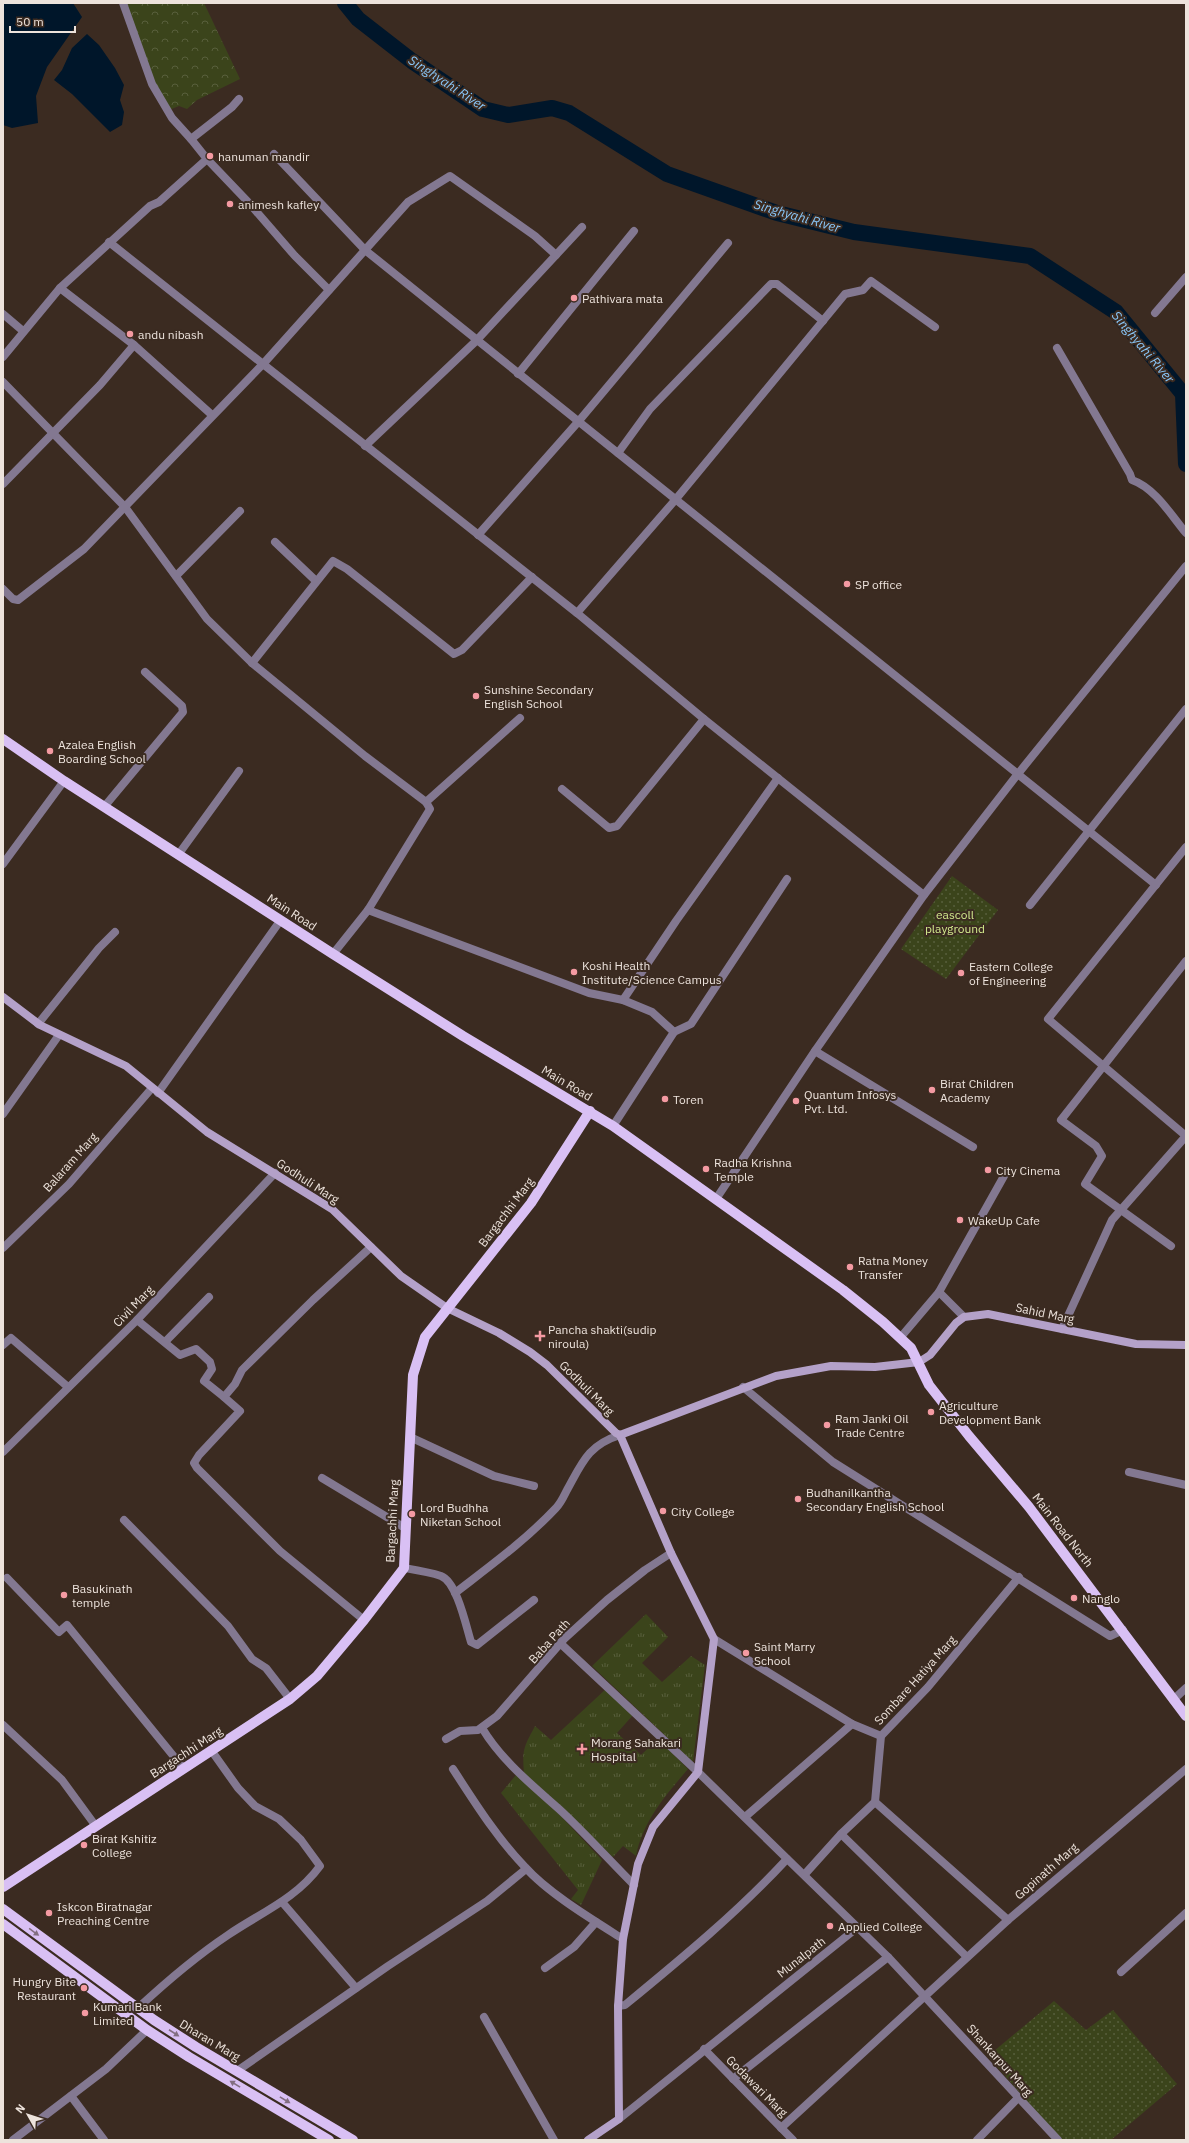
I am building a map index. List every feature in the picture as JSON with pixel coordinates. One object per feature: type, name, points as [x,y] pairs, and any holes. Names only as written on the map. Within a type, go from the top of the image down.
[{"type":"main road","name":"Main Road","points":[[3,734],[106,805],[463,1036],[613,1126],[716,1199]]},
{"type":"main road","name":"Main Road","points":[[3,739],[64,781],[106,805]]},
{"type":"main road","name":"Main Road","points":[[179,852],[280,920],[334,953]]},
{"type":"main road","name":"Godhuli Marg","points":[[3,997],[38,1024],[126,1066],[207,1132],[332,1209],[402,1276],[447,1308],[499,1333],[530,1352],[547,1365],[620,1436]]},
{"type":"main road","name":"Bargachhi Marg","points":[[3,1887],[95,1825],[184,1769],[290,1699],[317,1676],[364,1620],[404,1568],[413,1375],[425,1337],[531,1203],[590,1112]]},
{"type":"main road","name":"Main Road North","points":[[716,1199],[843,1290],[911,1348],[929,1385],[969,1436],[1029,1507],[1123,1630],[1186,1716]]},
{"type":"main road","name":"Sahid Marg","points":[[964,1317],[988,1314],[1136,1344],[1186,1345]]},
{"type":"main road","points":[[619,2119],[618,2006],[623,1939],[638,1864],[653,1828],[698,1772],[714,1639],[671,1553],[620,1436],[743,1387],[776,1376],[831,1366],[875,1367],[919,1362],[930,1355],[956,1323],[964,1317]]},
{"type":"main road","name":"Dharan Marg","points":[[3,1909],[138,2008],[196,2047],[353,2140]]},
{"type":"main road","name":"Dharan Marg","points":[[3,1924],[147,2030],[189,2057],[329,2140]]},
{"type":"main road","name":"Munalpath","points":[[588,2140],[619,2119]]},
{"type":"street","points":[[123,3],[152,84],[172,118],[207,160],[249,202],[295,256],[329,290]]},
{"type":"street","points":[[191,140],[239,100]]},
{"type":"street","points":[[274,154],[366,250],[476,341],[676,499],[1156,885]]},
{"type":"street","points":[[3,357],[60,288],[109,242],[207,160]]},
{"type":"street","points":[[3,589],[14,599],[20,598],[84,549],[212,415],[264,363],[408,202],[450,176],[535,236],[556,255]]},
{"type":"street","points":[[365,446],[476,341],[582,227]]},
{"type":"street","points":[[518,374],[634,232]]},
{"type":"street","points":[[109,242],[264,363],[365,446],[532,577],[704,719],[924,894]]},
{"type":"street","points":[[478,535],[578,422],[728,243]]},
{"type":"street","points":[[1155,313],[1186,276]]},
{"type":"street","points":[[577,613],[676,499],[845,294],[863,290],[871,281],[935,327]]},
{"type":"street","points":[[618,453],[650,409],[771,284],[777,284],[823,321]]},
{"type":"street","points":[[60,288],[134,345],[212,415]]},
{"type":"street","points":[[3,314],[23,331]]},
{"type":"street","points":[[3,484],[53,431],[100,385],[134,345]]},
{"type":"street","points":[[1057,348],[1130,474],[1132,480],[1140,483],[1156,497],[1186,533]]},
{"type":"street","points":[[3,382],[53,431],[125,507],[207,618],[252,663],[365,756],[426,802],[430,809],[368,910],[334,953]]},
{"type":"street","points":[[176,576],[240,511]]},
{"type":"street","points":[[275,542],[316,581]]},
{"type":"street","points":[[252,663],[333,561],[347,569],[454,654],[462,650],[532,577]]},
{"type":"street","points":[[716,1199],[815,1051],[924,894],[1017,774],[1186,566]]},
{"type":"street","points":[[106,805],[183,712],[182,706],[145,672]]},
{"type":"street","points":[[1030,905],[1186,709]]},
{"type":"street","points":[[426,802],[520,718]]},
{"type":"street","points":[[562,789],[609,828],[617,826],[704,719]]},
{"type":"street","points":[[179,852],[239,771]]},
{"type":"street","points":[[623,1000],[778,778]]},
{"type":"street","points":[[3,864],[64,781]]},
{"type":"street","points":[[1062,1329],[1106,1230],[1121,1209],[1186,1136],[1048,1019],[1186,847]]},
{"type":"street","points":[[613,1126],[674,1032],[691,1024],[787,879]]},
{"type":"street","points":[[368,910],[589,993],[623,1000],[652,1012],[674,1032]]},
{"type":"street","name":"Balaram Marg","points":[[3,1248],[69,1184],[155,1090],[280,920]]},
{"type":"street","points":[[38,1024],[99,948],[115,932]]},
{"type":"street","points":[[1171,1246],[1085,1184],[1102,1156],[1096,1146],[1061,1120],[1186,961]]},
{"type":"street","points":[[3,1114],[59,1035]]},
{"type":"street","points":[[815,1051],[973,1147]]},
{"type":"street","name":"Civil Marg","points":[[3,1452],[137,1320],[275,1173]]},
{"type":"street","points":[[900,1338],[939,1292],[1004,1176]]},
{"type":"street","points":[[224,1397],[235,1384],[242,1370],[313,1300],[371,1247]]},
{"type":"street","points":[[939,1292],[964,1317]]},
{"type":"street","points":[[165,1342],[209,1297]]},
{"type":"street","points":[[137,1320],[180,1355],[196,1349],[210,1362],[212,1369],[204,1380],[240,1411],[199,1455],[194,1463],[197,1468],[280,1550],[364,1620]]},
{"type":"street","points":[[3,1345],[11,1338],[68,1387]]},
{"type":"street","points":[[743,1387],[833,1462],[1019,1577],[1110,1636],[1123,1630]]},
{"type":"street","points":[[456,1593],[528,1536],[558,1507],[581,1463],[596,1448],[608,1439],[620,1436]]},
{"type":"street","points":[[410,1437],[494,1476],[534,1486]]},
{"type":"street","points":[[1129,1472],[1186,1485]]},
{"type":"street","points":[[322,1478],[405,1528]]},
{"type":"street","points":[[124,1520],[228,1626],[252,1659],[266,1668],[290,1699]]},
{"type":"street","name":"Baba Path","points":[[482,1728],[513,1699],[560,1643],[607,1600],[645,1570],[671,1553]]},
{"type":"street","points":[[404,1568],[442,1576],[448,1581],[456,1593],[471,1642],[477,1646],[534,1600]]},
{"type":"street","name":"Sombare Hatiya Marg","points":[[714,1639],[852,1724],[881,1736],[928,1687],[1019,1577]]},
{"type":"street","points":[[7,1578],[59,1632],[68,1625],[184,1769]]},
{"type":"street","points":[[560,1643],[698,1772],[858,1927]]},
{"type":"street","points":[[1173,1700],[1186,1688]]},
{"type":"street","points":[[745,1817],[852,1724]]},
{"type":"street","points":[[3,1725],[62,1780],[95,1825]]},
{"type":"street","points":[[446,1739],[460,1731],[482,1728],[492,1746],[634,1885]]},
{"type":"street","points":[[805,1874],[841,1834],[875,1802],[881,1736]]},
{"type":"street","points":[[138,2008],[174,1974],[197,1957],[229,1934],[282,1902],[312,1877],[320,1866],[301,1840],[279,1820],[255,1806],[238,1788],[211,1750]]},
{"type":"street","points":[[453,1769],[495,1831],[526,1869],[596,1922],[623,1939]]},
{"type":"street","name":"Gopinath Marg","points":[[781,2128],[1008,1920],[1186,1769]]},
{"type":"street","points":[[875,1802],[1008,1920]]},
{"type":"street","points":[[841,1834],[968,1957]]},
{"type":"street","points":[[618,2006],[625,2005],[692,1951],[762,1886],[787,1859]]},
{"type":"street","points":[[237,2071],[356,1988],[487,1901],[526,1869]]},
{"type":"street","points":[[282,1902],[356,1988]]},
{"type":"street","points":[[1121,1972],[1186,1913]]},
{"type":"street","points":[[545,1968],[574,1947],[596,1922]]},
{"type":"street","name":"Shankarpur Marg","points":[[858,1927],[925,1996],[1058,2140]]},
{"type":"street","name":"Munalpath","points":[[619,2119],[704,2049],[858,1927]]},
{"type":"street","points":[[733,2079],[888,1957]]},
{"type":"street","points":[[484,2017],[554,2140]]},
{"type":"street","points":[[13,2140],[106,2069],[147,2030]]},
{"type":"street","name":"Godawari Marg","points":[[704,2049],[793,2140]]},
{"type":"street","points":[[70,2096],[104,2140]]},
{"type":"street","points":[[979,2139],[1018,2098]]},
{"type":"green space","points":[[124,3],[204,3],[240,79],[197,100],[187,109],[179,106],[169,110],[154,84]]},
{"type":"green space","name":"eascoll playground","points":[[952,876],[998,910],[946,979],[901,949]]},
{"type":"green space","points":[[646,1614],[668,1637],[642,1663],[662,1682],[691,1656],[705,1665],[693,1762],[592,1666]]},
{"type":"green space","points":[[607,1688],[634,1714],[617,1733],[641,1755],[658,1739],[688,1769],[663,1799],[649,1820],[639,1843],[636,1856],[623,1846],[613,1857],[524,1773],[523,1758],[525,1748],[535,1726],[551,1740]]},
{"type":"green space","points":[[516,1775],[559,1814],[602,1860],[581,1905],[571,1899],[578,1890],[501,1793]]},
{"type":"green space","points":[[1054,2001],[1086,2030],[1113,2010],[1177,2084],[1111,2140],[1061,2140],[988,2056]]},
{"type":"water","points":[[3,3],[73,3],[82,17],[47,67],[36,96],[38,123],[12,128],[3,125]]},
{"type":"water","points":[[87,34],[99,45],[115,68],[124,85],[120,100],[124,112],[122,125],[110,132],[72,94],[54,80],[62,70],[72,48]]},
{"type":"waterway","name":"Singhyahi River","points":[[345,3],[358,19],[412,61],[483,109],[508,115],[552,108],[569,113],[667,174],[777,213],[854,232],[1030,256],[1116,312],[1183,394],[1186,464]]},
{"type":"place","name":"hanuman mandir","points":[[210,156]]},
{"type":"place","name":"animesh kafley","points":[[230,204]]},
{"type":"place","name":"Pathivara mata","points":[[574,298]]},
{"type":"place","name":"andu nibash","points":[[130,334]]},
{"type":"place","name":"SP office","points":[[847,584]]},
{"type":"place","name":"Sunshine Secondary English School","points":[[476,696]]},
{"type":"place","name":"Azalea English Boarding School","points":[[50,751]]},
{"type":"place","name":"Koshi Health Institute/Science Campus","points":[[574,972]]},
{"type":"place","name":"Eastern College of Engineering","points":[[961,973]]},
{"type":"place","name":"Birat Children Academy","points":[[932,1090]]},
{"type":"place","name":"Toren","points":[[665,1099]]},
{"type":"place","name":"Quantum Infosys Pvt. Ltd.","points":[[796,1101]]},
{"type":"place","name":"Radha Krishna Temple","points":[[706,1169]]},
{"type":"place","name":"City Cinema","points":[[988,1170]]},
{"type":"place","name":"WakeUp Cafe","points":[[960,1220]]},
{"type":"place","name":"Ratna Money Transfer","points":[[850,1267]]},
{"type":"place","name":"Pancha shakti(sudip niroula)","points":[[540,1336]]},
{"type":"place","name":"Agriculture Development Bank","points":[[931,1412]]},
{"type":"place","name":"Ram Janki Oil Trade Centre","points":[[827,1425]]},
{"type":"place","name":"Budhanilkantha Secondary English School","points":[[798,1499]]},
{"type":"place","name":"City College","points":[[663,1511]]},
{"type":"place","name":"Lord Budhha Niketan School","points":[[412,1514]]},
{"type":"place","name":"Basukinath temple","points":[[64,1595]]},
{"type":"place","name":"Nanglo","points":[[1074,1598]]},
{"type":"place","name":"Saint Marry School","points":[[746,1653]]},
{"type":"place","name":"Morang Sahakari Hospital","points":[[582,1749]]},
{"type":"place","name":"Birat Kshitiz College","points":[[84,1845]]},
{"type":"place","name":"Iskcon Biratnagar Preaching Centre","points":[[49,1913]]},
{"type":"place","name":"Applied College","points":[[830,1926]]},
{"type":"place","name":"Hungry Bite Restaurant","points":[[84,1988]]},
{"type":"place","name":"Kumari Bank Limited","points":[[85,2013]]}]
